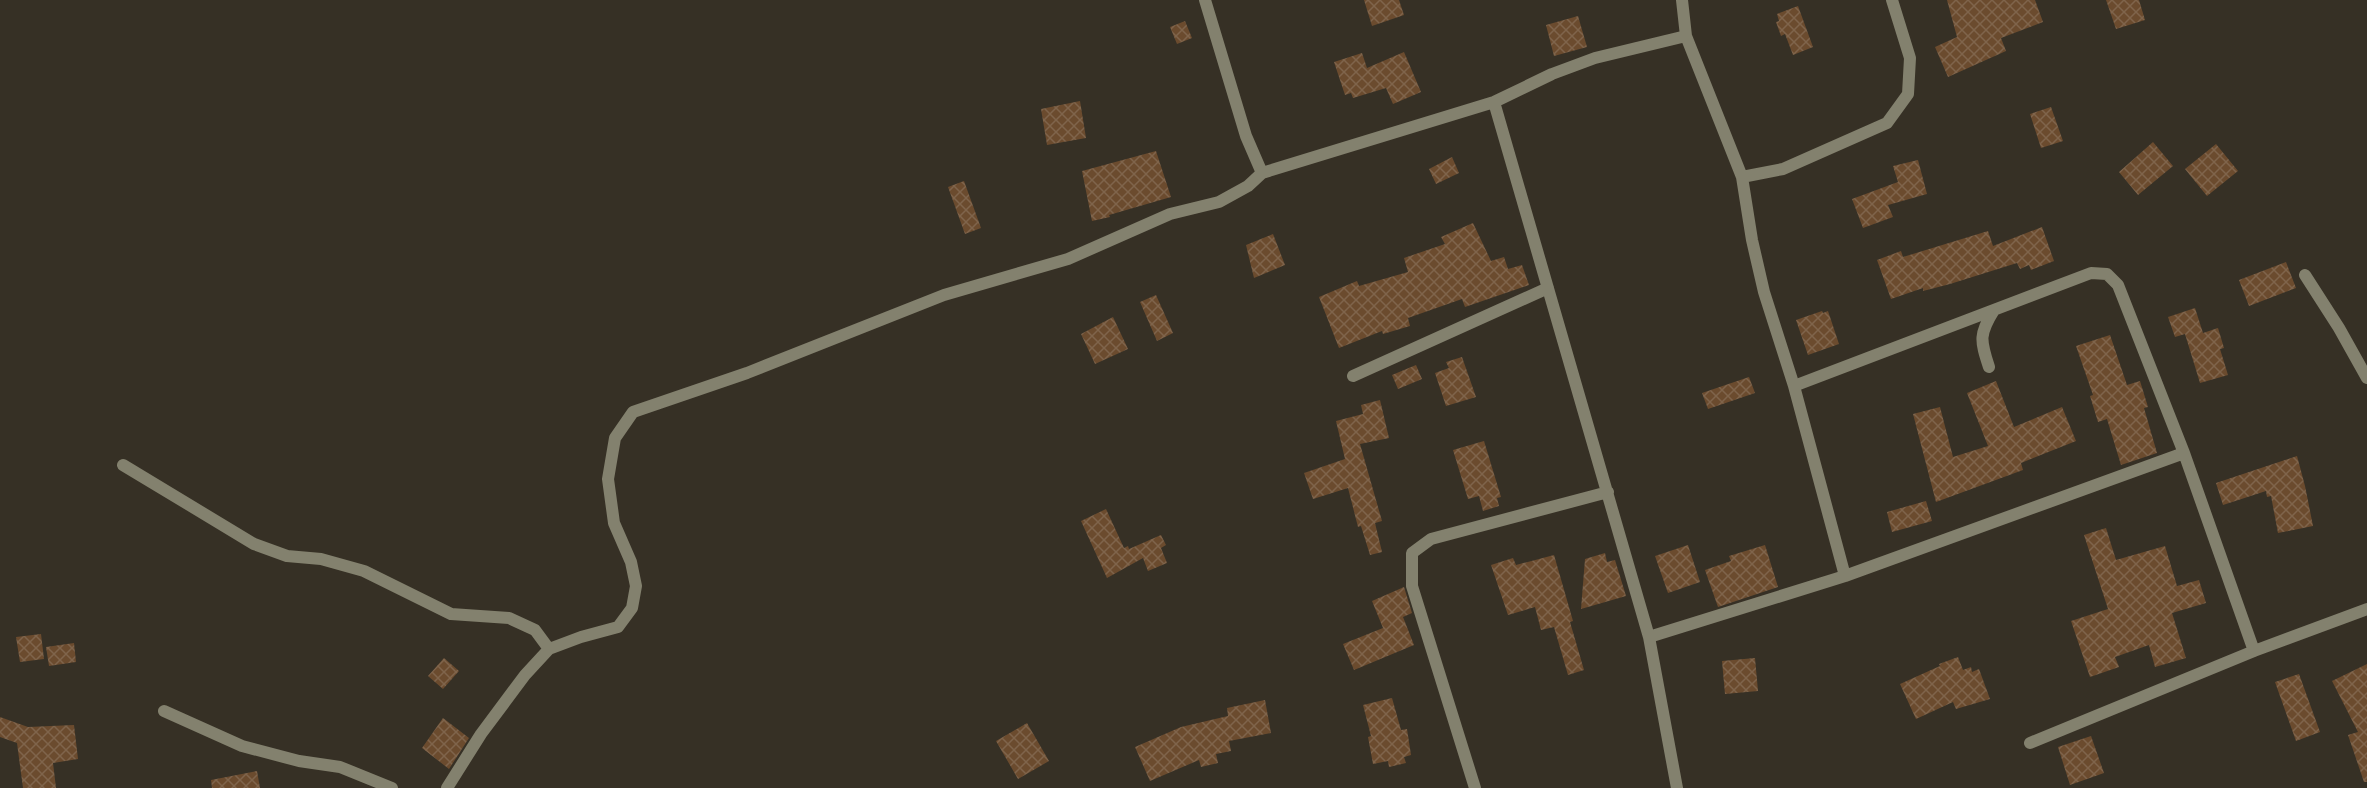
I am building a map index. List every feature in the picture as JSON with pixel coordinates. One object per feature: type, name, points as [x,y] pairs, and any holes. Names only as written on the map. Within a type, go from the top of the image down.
[{"type":"street","points":[[1206,0],[1246,136],[1262,173]]},
{"type":"street","points":[[1682,0],[1686,36],[1742,177],[1752,240],[1764,292],[1794,386],[1845,576]]},
{"type":"street","points":[[1742,177],[1783,169],[1887,123],[1908,94],[1910,58],[1892,0]]},
{"type":"street","points":[[447,788],[481,734],[525,675],[549,649],[618,627],[632,608],[636,586],[631,562],[614,523],[608,479],[615,438],[633,412],[747,373],[944,295],[1068,259],[1170,214],[1219,202],[1248,186],[1262,173],[1494,102],[1595,58],[1686,36]]},
{"type":"street","points":[[1494,102],[1649,637],[1677,788]]},
{"type":"street","points":[[1794,386],[2091,273],[2107,274],[2118,285],[2184,453],[2254,651]]},
{"type":"street","points":[[2305,275],[2367,378]]},
{"type":"street","points":[[1353,376],[1548,288]]},
{"type":"street","points":[[1989,367],[1981,343],[1983,328],[1994,309]]},
{"type":"street","points":[[1649,637],[1845,576],[2184,453]]},
{"type":"street","points":[[123,465],[254,544],[287,556],[321,559],[364,571],[451,614],[508,618],[535,630],[549,649]]},
{"type":"street","points":[[1475,788],[1412,586],[1412,553],[1431,539],[1608,492]]},
{"type":"street","points":[[2030,743],[2254,651],[2367,609]]},
{"type":"street","points":[[164,711],[242,746],[299,761],[340,767],[392,788]]},
{"type":"building","points":[[1364,0],[1399,0],[1404,15],[1372,26]]},
{"type":"building","points":[[1947,0],[2035,0],[2043,22],[2001,38],[2006,51],[1948,77],[1935,47],[1957,37]]},
{"type":"building","points":[[2106,0],[2139,0],[2145,20],[2116,29]]},
{"type":"building","points":[[1798,6],[1813,47],[1793,55],[1785,34],[1781,36],[1776,22],[1779,21],[1777,14]]},
{"type":"building","points":[[1578,16],[1587,47],[1554,56],[1546,25]]},
{"type":"building","points":[[1185,21],[1192,38],[1177,44],[1170,27]]},
{"type":"building","points":[[1404,52],[1421,92],[1393,104],[1386,88],[1353,98],[1351,93],[1345,95],[1334,62],[1362,53],[1367,68]]},
{"type":"building","points":[[1080,101],[1086,138],[1047,145],[1041,109]]},
{"type":"building","points":[[2051,107],[2063,141],[2041,148],[2030,114]]},
{"type":"building","points":[[2153,142],[2173,166],[2138,195],[2119,172]]},
{"type":"building","points":[[2216,144],[2238,171],[2207,196],[2185,169]]},
{"type":"building","points":[[1156,151],[1171,197],[1092,221],[1082,171]]},
{"type":"building","points":[[1452,157],[1459,173],[1436,184],[1429,169]]},
{"type":"building","points":[[1918,160],[1927,194],[1888,205],[1893,217],[1863,228],[1852,199],[1898,182],[1893,166]]},
{"type":"building","points":[[964,181],[981,228],[965,234],[948,187]]},
{"type":"building","points":[[1473,223],[1491,261],[1504,257],[1508,269],[1522,265],[1529,285],[1465,307],[1462,299],[1408,318],[1410,326],[1383,334],[1382,331],[1339,348],[1319,297],[1357,281],[1359,286],[1408,272],[1404,258],[1445,244],[1441,237]]},
{"type":"building","points":[[2042,227],[2054,261],[2031,270],[2029,265],[2020,269],[2017,263],[1891,299],[1877,260],[1901,251],[1903,257],[1988,231],[1993,246]]},
{"type":"building","points":[[1273,234],[1285,265],[1254,278],[1246,245]]},
{"type":"building","points":[[2286,262],[2296,288],[2249,306],[2239,280]]},
{"type":"building","points":[[1156,295],[1173,333],[1157,341],[1140,302]]},
{"type":"building","points":[[2195,308],[2203,333],[2218,328],[2224,348],[2220,349],[2228,375],[2200,383],[2185,334],[2175,337],[2168,317]]},
{"type":"building","points":[[1822,311],[1823,313],[1828,311],[1839,344],[1808,355],[1796,320]]},
{"type":"building","points":[[1113,317],[1128,349],[1095,364],[1081,334]]},
{"type":"building","points":[[2110,335],[2127,385],[2140,381],[2148,407],[2144,408],[2157,453],[2121,465],[2107,419],[2098,422],[2090,396],[2093,395],[2076,346]]},
{"type":"building","points":[[1462,357],[1476,397],[1446,406],[1435,373],[1449,368],[1446,362]]},
{"type":"building","points":[[1416,365],[1422,379],[1398,389],[1392,375]]},
{"type":"building","points":[[1749,377],[1755,393],[1708,409],[1702,393]]},
{"type":"building","points":[[1996,381],[2014,427],[2062,407],[2076,441],[2021,463],[2023,470],[1936,502],[1913,414],[1940,407],[1953,457],[1988,446],[1967,393]]},
{"type":"building","points":[[1380,400],[1389,438],[1360,444],[1382,521],[1375,523],[1382,552],[1370,555],[1361,526],[1358,527],[1348,488],[1313,499],[1304,473],[1345,459],[1336,421],[1363,414],[1361,405]]},
{"type":"building","points":[[1484,441],[1501,497],[1497,498],[1499,506],[1483,511],[1479,496],[1468,499],[1453,450]]},
{"type":"building","points":[[2297,456],[2313,526],[2278,533],[2271,496],[2267,497],[2266,491],[2223,505],[2216,483]]},
{"type":"building","points":[[1926,501],[1932,521],[1892,532],[1887,512]]},
{"type":"building","points":[[1106,509],[1124,548],[1128,546],[1129,549],[1161,535],[1166,545],[1161,548],[1167,563],[1148,571],[1143,558],[1107,578],[1081,521]]},
{"type":"building","points":[[2106,528],[2116,560],[2165,546],[2177,586],[2199,580],[2206,603],[2172,613],[2186,658],[2155,667],[2149,645],[2115,657],[2119,667],[2090,677],[2071,621],[2108,609],[2084,535]]},
{"type":"building","points":[[1688,545],[1700,582],[1668,593],[1655,556]]},
{"type":"building","points":[[1765,545],[1778,587],[1718,607],[1705,570],[1731,561],[1729,556]]},
{"type":"building","points":[[1605,553],[1607,562],[1615,560],[1626,596],[1581,609],[1585,559]]},
{"type":"building","points":[[1554,555],[1584,670],[1568,675],[1554,627],[1541,630],[1535,607],[1508,615],[1491,565],[1513,558],[1516,565]]},
{"type":"building","points":[[1404,587],[1412,613],[1403,617],[1414,645],[1354,670],[1343,644],[1383,628],[1372,601]]},
{"type":"building","points":[[41,634],[44,659],[20,662],[16,637]]},
{"type":"building","points":[[74,643],[76,662],[49,666],[46,647]]},
{"type":"building","points":[[1958,657],[1963,670],[1971,667],[1972,672],[1979,669],[1990,699],[1956,709],[1953,702],[1916,719],[1900,684]]},
{"type":"building","points":[[444,658],[459,671],[443,689],[428,676]]},
{"type":"building","points":[[1755,658],[1758,691],[1725,694],[1722,661]]},
{"type":"building","points":[[2367,664],[2367,782],[2364,782],[2348,735],[2358,732],[2332,681]]},
{"type":"building","points":[[2299,674],[2320,732],[2296,741],[2275,682]]},
{"type":"building","points":[[1392,698],[1401,730],[1407,729],[1411,755],[1404,757],[1406,763],[1389,767],[1388,761],[1373,764],[1368,737],[1371,736],[1363,705]]},
{"type":"building","points":[[1265,700],[1271,733],[1229,741],[1231,751],[1216,754],[1218,763],[1201,767],[1199,760],[1150,781],[1135,747],[1181,727],[1228,716],[1227,708]]},
{"type":"building","points":[[0,717],[28,727],[74,725],[78,759],[53,763],[56,788],[23,788],[17,743],[0,737]]},
{"type":"building","points":[[443,718],[469,738],[449,769],[422,748]]},
{"type":"building","points":[[1027,723],[1049,761],[1018,779],[996,741]]},
{"type":"building","points":[[2091,736],[2104,773],[2070,785],[2058,747]]},
{"type":"building","points":[[257,771],[260,788],[212,788],[211,780]]}]
